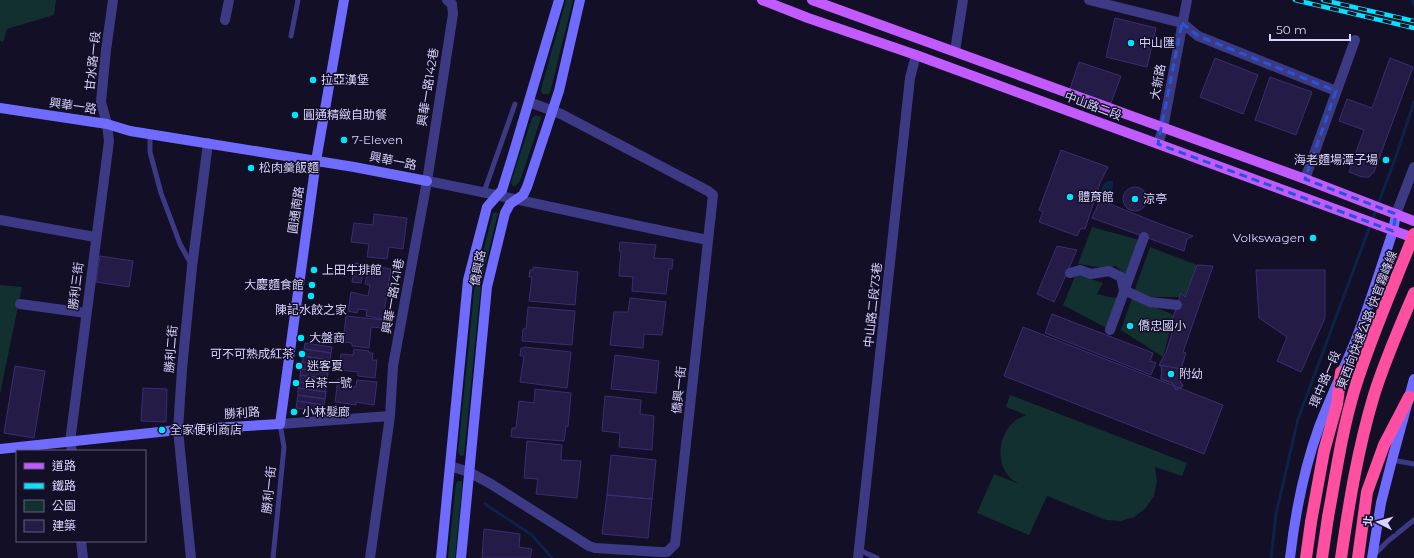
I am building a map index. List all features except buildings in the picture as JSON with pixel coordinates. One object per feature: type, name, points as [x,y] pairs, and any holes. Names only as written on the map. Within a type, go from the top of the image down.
[{"type":"highway","name":"東西向快速公路 快官霧峰線","points":[[1322,558],[1337,466],[1346,422],[1355,389],[1366,353],[1414,234]]},
{"type":"highway","points":[[1341,558],[1356,469],[1366,425],[1382,374],[1414,293]]},
{"type":"highway","points":[[1306,558],[1324,451],[1337,404],[1341,372]]},
{"type":"highway","points":[[1358,558],[1367,492],[1384,445],[1409,397]]},
{"type":"main road","name":"中山路二段","points":[[762,0],[784,4],[808,18],[916,55],[1414,238]]},
{"type":"main road","name":"中山路二段","points":[[812,0],[1305,178],[1414,221]]},
{"type":"street","name":"甘水路一段","points":[[107,124],[101,102],[113,0]]},
{"type":"street","points":[[225,20],[229,0]]},
{"type":"street","name":"圓通南路","points":[[280,424],[316,161],[344,0]]},
{"type":"street","name":"興華一路142巷","points":[[427,181],[452,14],[452,4],[447,0]]},
{"type":"street","name":"僑興路","points":[[441,558],[468,280],[487,207],[502,190],[559,0]]},
{"type":"street","name":"僑興路","points":[[461,558],[488,281],[505,213],[510,204],[523,195],[527,187],[553,110],[559,91],[580,0]]},
{"type":"street","points":[[955,51],[962,0]]},
{"type":"street","points":[[1089,0],[1182,23],[1198,36],[1336,91]]},
{"type":"street","name":"大新路","points":[[1158,144],[1163,128],[1187,0]]},
{"type":"street","points":[[1305,178],[1355,40]]},
{"type":"street","name":"中山路二段73巷","points":[[859,554],[910,78],[916,55]]},
{"type":"street","name":"僑興一街","points":[[450,466],[469,472],[491,484],[589,546],[595,548],[666,552],[675,544],[713,195],[553,110],[529,102]]},
{"type":"street","name":"興華一路","points":[[0,108],[107,124],[130,131],[316,161],[427,181],[708,240]]},
{"type":"street","name":"勝利三街","points":[[71,446],[95,237],[109,141],[107,124]]},
{"type":"street","name":"勝利二街","points":[[191,558],[178,430],[182,369],[192,267],[208,143]]},
{"type":"street","points":[[1396,214],[1414,167]]},
{"type":"street","name":"興華一路141巷","points":[[370,558],[390,416],[393,366],[427,181]]},
{"type":"street","name":"環中路一段","points":[[1290,558],[1302,485],[1318,428],[1352,349],[1393,231],[1396,214]]},
{"type":"street","points":[[0,220],[95,237]]},
{"type":"street","points":[[1110,330],[1144,237]]},
{"type":"street","points":[[1070,273],[1080,270],[1091,274],[1109,271],[1121,277],[1124,290]]},
{"type":"street","points":[[1124,290],[1150,302],[1177,305]]},
{"type":"street","points":[[20,304],[86,313]]},
{"type":"street","points":[[1372,557],[1392,460],[1414,379]]},
{"type":"street","name":"勝利路","points":[[0,449],[71,446],[178,430],[390,416]]},
{"type":"street","points":[[81,542],[83,558]]},
{"type":"lane","points":[[290,36],[298,0]]},
{"type":"lane","points":[[484,192],[515,104]]},
{"type":"lane","points":[[150,134],[150,152],[161,193],[180,244],[192,267]]},
{"type":"lane","name":"勝利一街","points":[[272,558],[284,447],[280,424]]},
{"type":"lane","points":[[1392,460],[1414,464]]},
{"type":"lane","points":[[1372,557],[1388,541],[1414,520]]},
{"type":"lane","points":[[859,554],[877,558]]},
{"type":"highlighted area","points":[[1182,23],[1198,36],[1336,91],[1305,179],[1396,214],[1393,231],[1158,144]]},
{"type":"green space","points":[[0,0],[56,0],[54,15],[7,29],[3,42],[0,41]]},
{"type":"green space","points":[[566,0],[573,0],[551,89],[549,94],[542,94],[541,89]]},
{"type":"green space","points":[[536,115],[541,117],[540,121],[520,181],[513,186],[511,183],[512,179],[532,118]]},
{"type":"green space","points":[[496,212],[498,214],[481,283],[464,455],[461,456],[458,453],[475,282],[493,213]]},
{"type":"green space","points":[[1092,227],[1143,241],[1126,276],[1116,266],[1104,268],[1078,264]]},
{"type":"green space","points":[[1150,247],[1197,265],[1185,297],[1144,297],[1135,289]]},
{"type":"green space","points":[[1076,274],[1103,283],[1097,294],[1114,298],[1118,297],[1110,330],[1063,305]]},
{"type":"green space","points":[[0,285],[22,287],[0,394]]},
{"type":"green space","points":[[1132,298],[1174,315],[1163,357],[1121,330]]},
{"type":"green space","points":[[1010,395],[1187,463],[1182,476],[1155,467],[1157,481],[1154,496],[1145,509],[1134,517],[1121,521],[1106,520],[1047,496],[1029,535],[977,513],[994,474],[1019,484],[1011,479],[1004,469],[1000,450],[1003,438],[1009,427],[1012,423],[1026,415],[1006,407]]},
{"type":"green space","points":[[458,481],[462,481],[462,487],[455,558],[448,558],[456,483]]},
{"type":"water","points":[[1107,181],[1113,181],[1110,200],[1104,197],[1101,192],[1102,186]]},
{"type":"waterway","points":[[1412,0],[1414,4]]},
{"type":"waterway","points":[[1271,558],[1276,514],[1298,419],[1396,156],[1414,102]]},
{"type":"waterway","points":[[485,504],[532,535],[552,558]]},
{"type":"railway","points":[[1295,0],[1414,28]]},
{"type":"railway","points":[[1323,0],[1414,21]]},
{"type":"place","name":"中山匯","points":[[1131,43]]},
{"type":"place","name":"拉亞漢堡","points":[[313,80]]},
{"type":"place","name":"圓通精緻自助餐","points":[[295,115]]},
{"type":"place","name":"7-Eleven","points":[[344,140]]},
{"type":"place","name":"海老麵場潭子場","points":[[1386,160]]},
{"type":"place","name":"松肉羹飯麵","points":[[251,168]]},
{"type":"place","name":"體育館","points":[[1070,197]]},
{"type":"place","name":"涼亭","points":[[1135,199]]},
{"type":"place","name":"Volkswagen","points":[[1313,238]]},
{"type":"place","name":"上田牛排館","points":[[314,270]]},
{"type":"place","name":"大慶麵食館","points":[[312,285]]},
{"type":"place","name":"陳記水餃之家","points":[[311,296]]},
{"type":"place","name":"僑忠國小","points":[[1130,326]]},
{"type":"place","name":"大盤商","points":[[301,338]]},
{"type":"place","name":"可不可熟成紅茶","points":[[302,354]]},
{"type":"place","name":"迷客夏","points":[[299,366]]},
{"type":"place","name":"附幼","points":[[1171,374]]},
{"type":"place","name":"台茶一號","points":[[296,383]]},
{"type":"place","name":"小林髮廊","points":[[294,412]]},
{"type":"place","name":"全家便利商店","points":[[162,430]]}]
